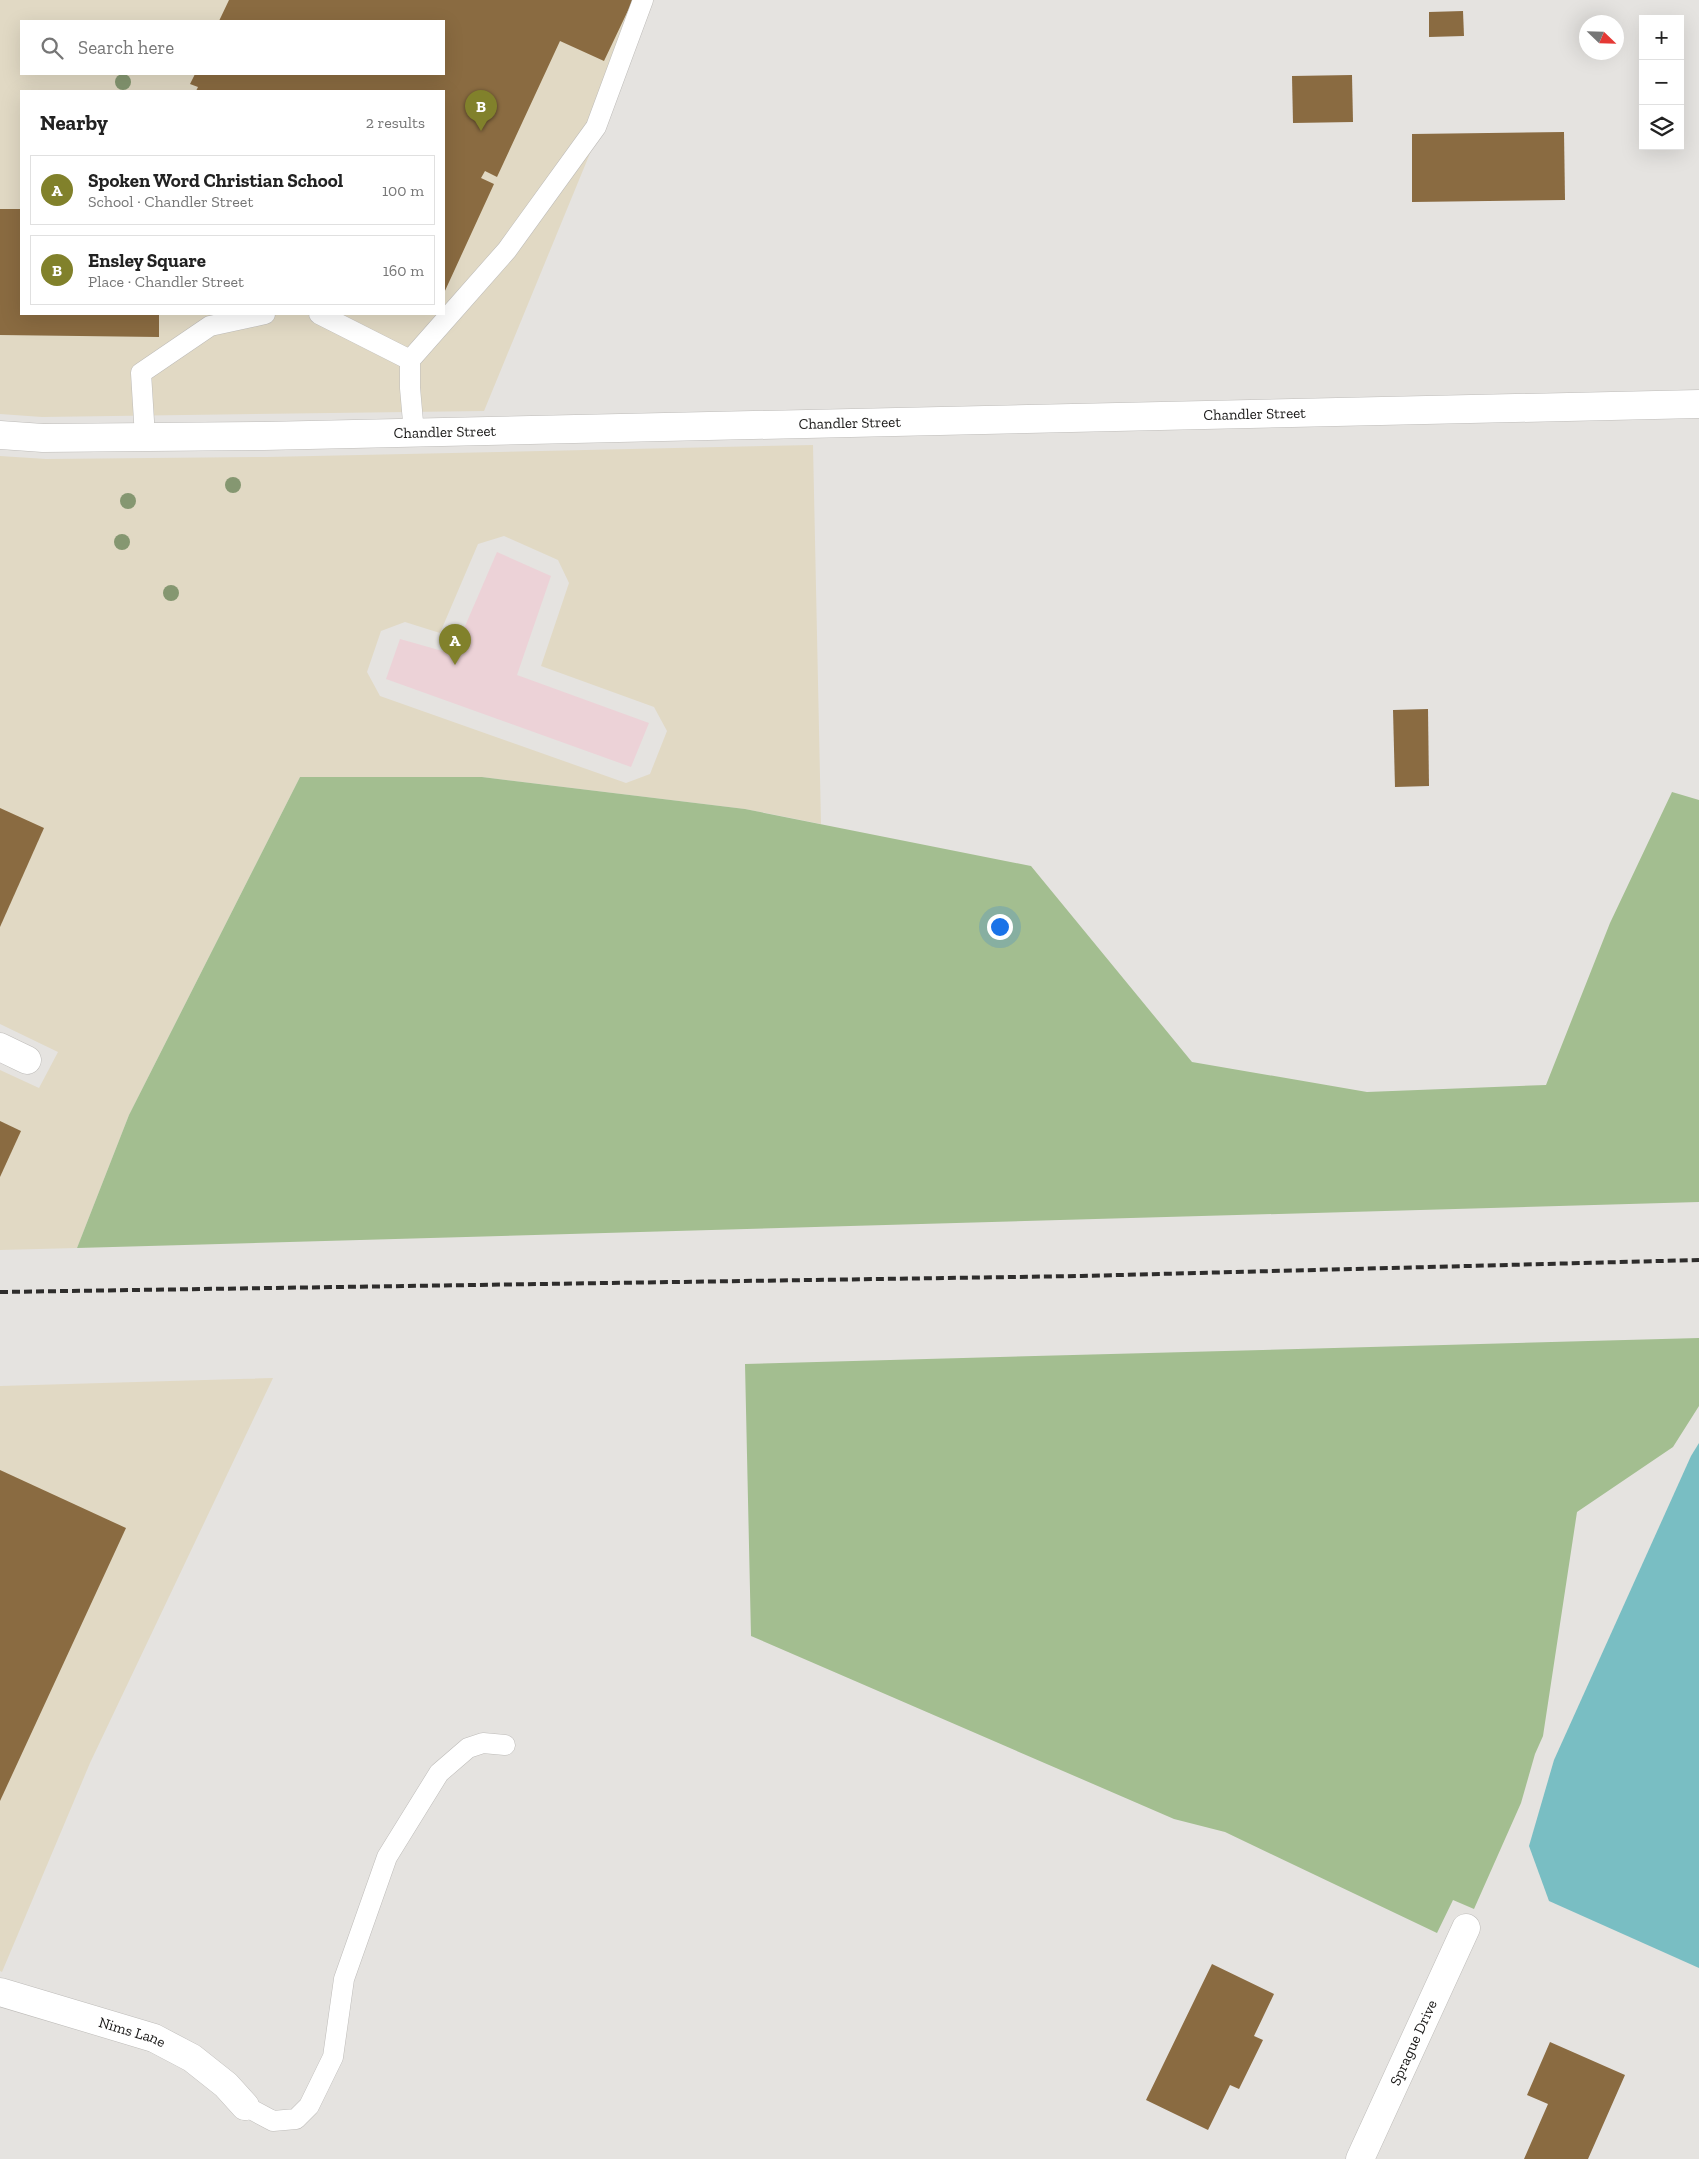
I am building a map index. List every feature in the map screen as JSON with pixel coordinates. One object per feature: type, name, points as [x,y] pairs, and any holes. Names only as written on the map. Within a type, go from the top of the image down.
[{"type":"street","name":"Chandler Street","points":[[0,435],[43,438],[414,433],[1699,404]]},
{"type":"street","points":[[0,1047],[27,1060]]},
{"type":"street","name":"Sprague Drive","points":[[1360,2159],[1466,1928]]},
{"type":"street","name":"Nims Lane","points":[[0,1992],[154,2038],[192,2058],[226,2085],[245,2106]]},
{"type":"lane","points":[[414,433],[410,388],[410,360],[507,250],[596,127],[643,0]]},
{"type":"lane","points":[[145,437],[141,374],[210,326],[260,315]]},
{"type":"lane","points":[[321,315],[410,360]]},
{"type":"lane","points":[[245,2106],[273,2121],[296,2120],[309,2106],[333,2057],[344,1980],[387,1857],[439,1773],[468,1748],[483,1743],[505,1745]]},
{"type":"shaded area","points":[[0,0],[653,0],[484,411],[42,417],[0,414]]},
{"type":"shaded area","points":[[813,445],[821,824],[745,809],[482,777],[300,777],[129,1115],[77,1248],[0,1250],[0,1070],[39,1088],[58,1052],[0,1024],[0,456],[46,459],[267,457]],"holes":[[[504,536],[558,560],[569,583],[541,666],[654,707],[667,731],[650,774],[626,783],[380,696],[367,672],[381,631],[405,622],[440,633],[478,544]]]},
{"type":"shaded area","points":[[497,552],[551,576],[517,675],[649,723],[631,767],[386,679],[400,639],[453,654]]},
{"type":"shaded area","points":[[273,1378],[90,1763],[2,1972],[0,1971],[0,1386]]},
{"type":"green space","points":[[300,777],[482,777],[745,809],[1031,866],[1192,1062],[1367,1092],[1546,1085],[1610,923],[1672,792],[1699,800],[1699,1202],[77,1248],[129,1115]]},
{"type":"green space","points":[[1699,1338],[1699,1406],[1673,1447],[1577,1512],[1543,1736],[1535,1754],[1521,1803],[1474,1909],[1453,1900],[1437,1933],[1225,1832],[1174,1819],[751,1636],[745,1364]]},
{"type":"water","points":[[1699,1443],[1699,1968],[1549,1901],[1529,1846],[1554,1760],[1691,1456]]},
{"type":"building","points":[[229,0],[633,0],[604,61],[560,41],[497,177],[485,171],[481,178],[494,184],[445,291],[445,90],[196,90],[198,87],[190,84],[194,75],[445,75],[445,20],[219,20]]},
{"type":"building","points":[[1463,11],[1464,36],[1429,37],[1429,12]]},
{"type":"building","points":[[1352,75],[1353,122],[1293,123],[1292,76]]},
{"type":"building","points":[[1564,132],[1565,200],[1412,202],[1412,134]]},
{"type":"building","points":[[0,209],[20,209],[20,315],[159,315],[159,337],[0,335]]},
{"type":"building","points":[[1428,709],[1429,786],[1395,787],[1393,710]]},
{"type":"building","points":[[0,808],[44,828],[0,927]]},
{"type":"building","points":[[0,1121],[21,1131],[0,1177]]},
{"type":"building","points":[[0,1470],[126,1528],[0,1801]]},
{"type":"building","points":[[1212,1964],[1274,1994],[1254,2036],[1263,2040],[1239,2089],[1230,2085],[1208,2130],[1146,2100]]},
{"type":"building","points":[[1550,2042],[1625,2075],[1588,2159],[1524,2159],[1548,2104],[1527,2095]]},
{"type":"railway","points":[[0,1292],[1081,1276],[1699,1260]]},
{"type":"place","name":"Ensley Square","points":[[481,131]]},
{"type":"place","name":"Spoken Word Christian School","points":[[455,665]]}]
